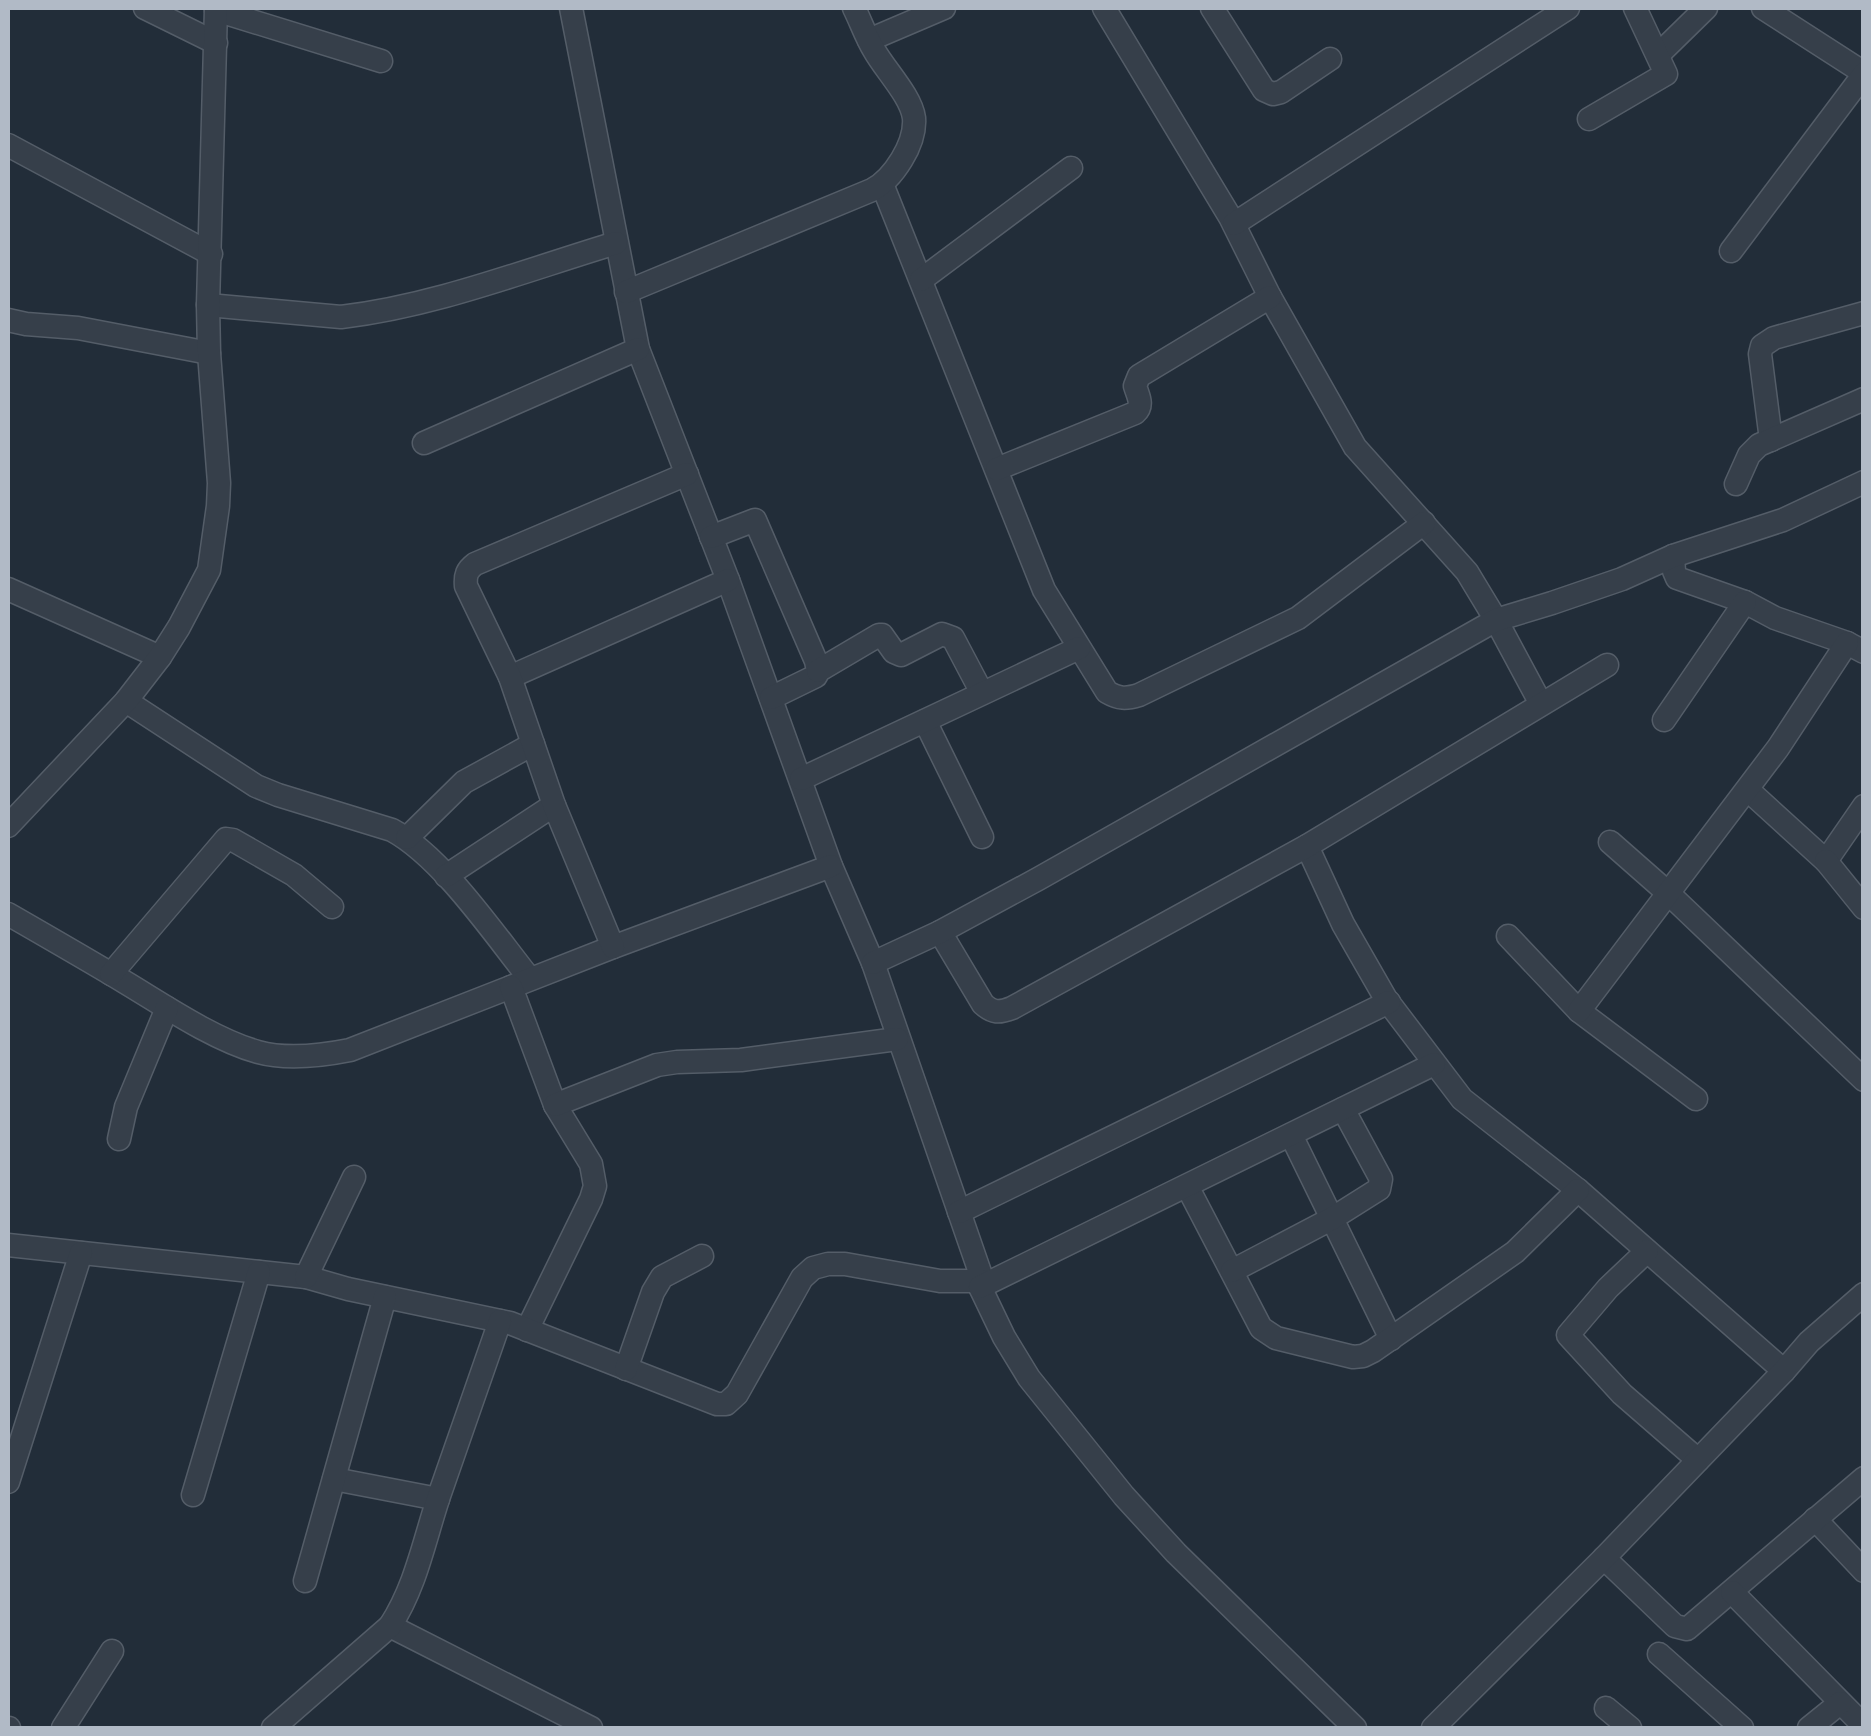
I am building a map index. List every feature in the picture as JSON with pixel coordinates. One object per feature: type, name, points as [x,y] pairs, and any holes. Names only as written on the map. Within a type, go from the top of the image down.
[{"type":"street","points":[[145,8],[216,43]]},
{"type":"street","points":[[570,8],[638,349],[772,698],[830,866],[873,963],[981,1284],[1004,1337],[1028,1378],[1124,1496],[1190,1567],[1355,1728]]},
{"type":"street","points":[[626,292],[882,184],[910,141],[914,117],[854,8]]},
{"type":"street","points":[[869,40],[944,8]]},
{"type":"street","points":[[1104,8],[1234,224],[1270,297],[1355,447],[1467,572],[1541,704]]},
{"type":"street","points":[[1212,8],[1264,90],[1273,94],[1330,59]]},
{"type":"street","points":[[1234,224],[1568,8]]},
{"type":"street","points":[[1589,120],[1664,76],[1666,70],[1635,8]]},
{"type":"street","points":[[1658,55],[1706,8]]},
{"type":"street","points":[[1732,251],[1864,73],[1763,8]]},
{"type":"street","points":[[8,826],[126,700],[160,657],[209,570],[219,482],[208,352],[216,9],[381,61]]},
{"type":"street","points":[[8,145],[210,254]]},
{"type":"street","points":[[921,280],[1070,168]]},
{"type":"street","points":[[882,184],[1044,590],[1107,692],[1116,698],[1128,698],[1298,618],[1424,523]]},
{"type":"street","points":[[208,306],[341,316],[363,314],[416,303],[616,243]]},
{"type":"street","points":[[996,470],[1135,413],[1141,404],[1135,386],[1140,376],[1270,297]]},
{"type":"street","points":[[1771,440],[1762,346],[1774,338],[1864,312]]},
{"type":"street","points":[[8,320],[78,328],[208,352]]},
{"type":"street","points":[[424,443],[638,349]]},
{"type":"street","points":[[1736,484],[1754,449],[1864,399]]},
{"type":"street","points":[[613,947],[554,805],[510,677],[466,586],[468,570],[687,474]]},
{"type":"street","points":[[873,963],[1038,880],[1496,620],[1552,604],[1673,556],[1783,520],[1864,482]]},
{"type":"street","points":[[712,537],[756,520],[818,671]]},
{"type":"street","points":[[1579,1011],[1855,647],[1677,578],[1673,556]]},
{"type":"street","points":[[510,677],[728,580]]},
{"type":"street","points":[[8,589],[160,657]]},
{"type":"street","points":[[1664,720],[1745,602]]},
{"type":"street","points":[[772,698],[812,678],[879,635],[901,655],[942,634],[953,638],[982,694]]},
{"type":"street","points":[[801,779],[1078,648]]},
{"type":"street","points":[[940,932],[982,1004],[992,1012],[1002,1012],[1307,846],[1607,665]]},
{"type":"street","points":[[126,700],[256,786],[407,838],[446,876],[520,983],[555,1106],[591,1164],[595,1186],[527,1330]]},
{"type":"street","points":[[925,720],[982,837]]},
{"type":"street","points":[[407,838],[464,782],[534,744]]},
{"type":"street","points":[[1748,790],[1826,862],[1864,908]]},
{"type":"street","points":[[446,876],[554,805]]},
{"type":"street","points":[[1826,862],[1864,806]]},
{"type":"street","points":[[111,974],[226,839],[294,875],[332,907]]},
{"type":"street","points":[[1610,842],[1864,1080]]},
{"type":"street","points":[[1307,846],[1348,933],[1388,1002],[1462,1098],[1578,1190],[1784,1371]]},
{"type":"street","points":[[8,914],[236,1044],[282,1056],[318,1055],[350,1050],[830,866]]},
{"type":"street","points":[[1508,936],[1579,1011],[1696,1099]]},
{"type":"street","points":[[959,1212],[1388,1002]]},
{"type":"street","points":[[120,1139],[126,1106],[168,1008]]},
{"type":"street","points":[[555,1106],[667,1064],[741,1060],[898,1038]]},
{"type":"street","points":[[8,1245],[306,1276],[500,1321],[711,1404],[726,1404],[737,1394],[802,1278],[813,1268],[845,1264],[981,1284],[1434,1064]]},
{"type":"street","points":[[1232,1271],[1332,1218],[1382,1184],[1344,1109]]},
{"type":"street","points":[[1291,1134],[1391,1340]]},
{"type":"street","points":[[306,1276],[354,1178]]},
{"type":"street","points":[[1187,1186],[1261,1328],[1276,1338],[1353,1357],[1373,1352],[1515,1252],[1578,1190]]},
{"type":"street","points":[[1647,1252],[1608,1288],[1568,1335],[1622,1394],[1698,1460]]},
{"type":"street","points":[[8,1482],[80,1254]]},
{"type":"street","points":[[626,1370],[662,1277],[702,1256]]},
{"type":"street","points":[[193,1496],[259,1272]]},
{"type":"street","points":[[1433,1728],[1604,1558],[1808,1342],[1864,1294]]},
{"type":"street","points":[[305,1580],[385,1297]]},
{"type":"street","points":[[273,1728],[390,1626],[410,1592],[500,1321]]},
{"type":"street","points":[[1604,1558],[1676,1626],[1692,1626],[1864,1478]]},
{"type":"street","points":[[334,1479],[438,1499]]},
{"type":"street","points":[[1815,1519],[1864,1571]]},
{"type":"street","points":[[1732,1592],[1864,1726]]},
{"type":"street","points":[[390,1626],[591,1728]]},
{"type":"street","points":[[63,1728],[112,1651]]},
{"type":"street","points":[[1658,1654],[1742,1728]]},
{"type":"street","points":[[1810,1728],[1840,1702]]},
{"type":"street","points":[[1606,1708],[1630,1728]]}]
